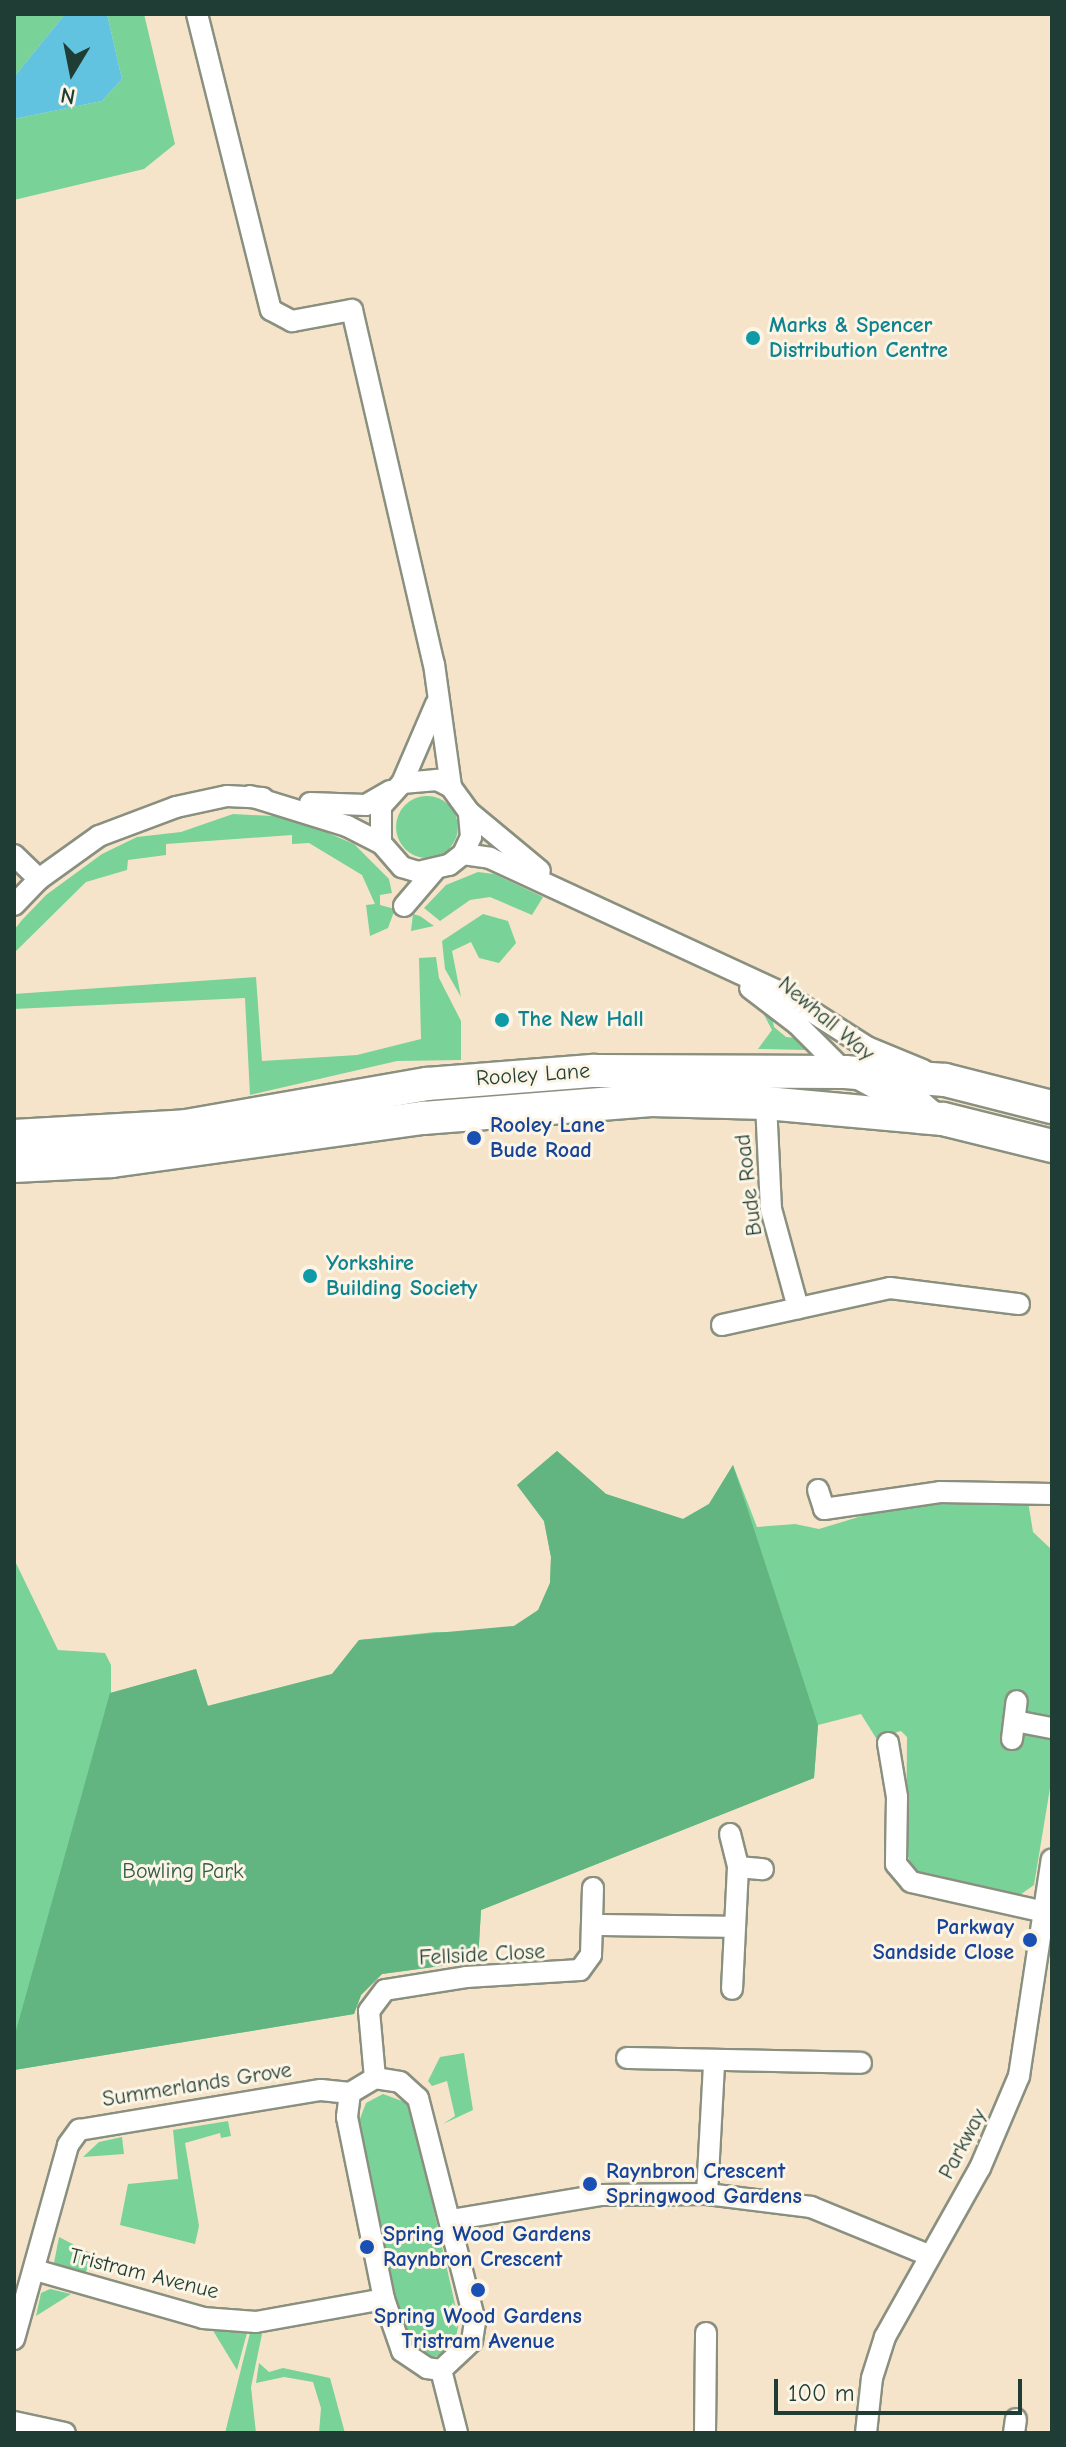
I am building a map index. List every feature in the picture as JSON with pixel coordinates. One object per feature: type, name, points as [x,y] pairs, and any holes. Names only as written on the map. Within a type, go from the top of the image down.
[{"type":"highway","name":"Rooley Lane","points":[[14,1136],[186,1126],[464,1080],[594,1071],[845,1072],[945,1080],[1052,1107]]},
{"type":"highway","name":"Rooley Lane","points":[[14,1166],[112,1161],[423,1118],[595,1103],[766,1103],[943,1119],[1052,1146]]},
{"type":"street","points":[[14,905],[39,879],[99,836],[176,807],[250,796],[338,807],[366,805],[399,786],[426,778],[451,787],[439,696],[352,310],[292,321],[271,310],[197,14]]},
{"type":"street","points":[[381,843],[381,806],[399,786],[421,751],[439,696]]},
{"type":"street","name":"Newhall Way","points":[[451,787],[469,812],[527,863],[622,921]]},
{"type":"street","points":[[250,796],[324,817],[381,843],[402,867],[404,906],[434,871],[463,854],[471,837],[469,812]]},
{"type":"street","name":"Newhall Way","points":[[463,854],[490,858],[784,994],[867,1047],[945,1080]]},
{"type":"street","points":[[14,855],[39,879]]},
{"type":"street","points":[[402,867],[434,871]]},
{"type":"street","name":"Newhall Way","points":[[725,969],[797,1024],[845,1072],[884,1093],[922,1102],[943,1119]]},
{"type":"street","name":"Bude Road","points":[[766,1103],[771,1209],[798,1308]]},
{"type":"street","points":[[722,1325],[890,1288],[1019,1304]]},
{"type":"street","points":[[818,1490],[824,1509],[940,1492],[1052,1494]]},
{"type":"street","points":[[1014,1721],[1052,1728]]},
{"type":"street","points":[[888,1743],[897,1797],[896,1864],[911,1882],[1044,1912]]},
{"type":"street","points":[[730,1834],[738,1867],[732,1989]]},
{"type":"street","name":"Parkway","points":[[866,2433],[872,2378],[885,2337],[1008,2110],[1019,2076],[1052,1859]]},
{"type":"street","points":[[738,1867],[763,1869]]},
{"type":"street","name":"Fellside Close","points":[[375,2078],[369,2011],[385,1990],[466,1977],[572,1973],[591,1955],[594,1925],[588,1891]]},
{"type":"street","points":[[594,1925],[734,1927]]},
{"type":"street","points":[[627,2058],[860,2065]]},
{"type":"street","points":[[707,2194],[714,2063]]},
{"type":"street","points":[[375,2078],[400,2082],[418,2098],[475,2322],[472,2341],[441,2370],[427,2368],[402,2351],[384,2299],[347,2117],[350,2093],[375,2078]]},
{"type":"street","name":"Summerlands Grove","points":[[14,2339],[68,2145],[79,2130],[321,2090],[350,2093]]},
{"type":"street","points":[[451,2220],[600,2195],[707,2194],[811,2207],[928,2255]]},
{"type":"street","name":"Tristram Avenue","points":[[35,2270],[203,2318],[256,2322],[384,2299]]},
{"type":"street","points":[[705,2433],[706,2333]]},
{"type":"street","points":[[441,2370],[457,2433]]},
{"type":"street","points":[[14,2422],[65,2433]]},
{"type":"green space","points":[[14,14],[65,14],[14,77]]},
{"type":"green space","points":[[107,14],[144,14],[175,144],[144,169],[14,200],[14,119],[102,101],[122,79]]},
{"type":"green space","points":[[427,796],[439,798],[449,805],[456,815],[456,839],[449,849],[439,856],[427,858],[415,856],[405,849],[398,839],[396,827],[398,815],[405,805],[415,798]]},
{"type":"green space","points":[[233,814],[290,817],[354,844],[389,879],[392,893],[380,895],[380,905],[395,909],[388,928],[370,936],[366,905],[375,904],[362,875],[309,843],[292,844],[292,835],[166,844],[166,855],[128,860],[127,870],[86,882],[14,953],[14,930],[22,920],[46,895],[102,854],[137,837],[181,832]]},
{"type":"green space","points":[[478,872],[494,874],[543,897],[532,915],[490,897],[470,900],[440,921],[424,908],[446,885]]},
{"type":"green space","points":[[413,914],[420,916],[434,926],[411,931]]},
{"type":"green space","points":[[483,914],[508,921],[516,943],[499,963],[479,958],[471,942],[452,951],[461,997],[445,969],[442,941]]},
{"type":"green space","points":[[436,957],[439,978],[461,1021],[461,1060],[397,1061],[250,1095],[245,998],[14,1009],[14,994],[256,977],[262,1061],[357,1055],[421,1039],[419,958]]},
{"type":"green space","points":[[762,1011],[772,1017],[774,1027],[786,1037],[797,1038],[807,1050],[758,1049],[772,1030]]},
{"type":"green space","name":"Bowling Park","points":[[557,1451],[606,1494],[683,1519],[709,1504],[733,1465],[757,1527],[795,1524],[819,1529],[875,1512],[973,1499],[1028,1501],[1033,1532],[1052,1550],[1052,1725],[1026,1718],[1020,1698],[1015,1697],[1007,1745],[1033,1729],[1052,1736],[1052,1776],[1034,1885],[1017,1897],[917,1877],[906,1852],[907,1737],[901,1731],[876,1738],[861,1714],[818,1725],[814,1778],[481,1910],[478,1961],[382,1974],[361,1995],[354,2014],[14,2070],[14,1559],[58,1650],[105,1653],[111,1665],[111,1693],[196,1669],[207,1706],[332,1674],[359,1640],[435,1632],[487,1632],[514,1626],[538,1611],[550,1583],[551,1557],[544,1521],[517,1485]]},
{"type":"green space","name":"Bowling Park","points":[[557,1451],[606,1494],[683,1519],[709,1504],[733,1465],[818,1725],[814,1778],[481,1910],[478,1961],[382,1974],[361,1995],[354,2014],[14,2070],[14,2038],[110,1693],[196,1669],[208,1706],[332,1674],[359,1640],[514,1626],[538,1610],[550,1583],[551,1557],[544,1521],[517,1485]]},
{"type":"green space","points":[[464,2053],[473,2110],[443,2124],[455,2116],[447,2081],[432,2086],[428,2081],[440,2057]]},
{"type":"green space","points":[[383,2094],[410,2104],[459,2322],[454,2347],[433,2358],[407,2342],[403,2330],[358,2124],[366,2103]]},
{"type":"green space","points":[[228,2121],[231,2136],[221,2138],[220,2133],[185,2143],[199,2226],[195,2244],[120,2225],[128,2184],[178,2179],[173,2130]]},
{"type":"green space","points":[[122,2137],[124,2154],[83,2157],[99,2142]]},
{"type":"green space","points":[[59,2237],[92,2254],[85,2275],[54,2263]]},
{"type":"green space","points":[[50,2289],[71,2294],[36,2316],[41,2293]]},
{"type":"green space","points":[[212,2329],[247,2333],[237,2370]]},
{"type":"green space","points":[[250,2333],[262,2334],[251,2387],[256,2433],[225,2433]]},
{"type":"green space","points":[[259,2363],[269,2372],[283,2368],[330,2378],[345,2433],[319,2433],[321,2408],[313,2382],[284,2377],[256,2383]]},
{"type":"water","points":[[65,14],[107,14],[122,79],[102,101],[14,119],[14,77]]},
{"type":"place","name":"Marks & Spencer Distribution Centre","points":[[753,338]]},
{"type":"place","name":"The New Hall","points":[[502,1020]]},
{"type":"place","name":"Rooley Lane Bude Road","points":[[474,1138]]},
{"type":"place","name":"Yorkshire Building Society","points":[[310,1276]]},
{"type":"place","name":"Parkway Sandside Close","points":[[1030,1940]]},
{"type":"place","name":"Raynbron Crescent Springwood Gardens","points":[[590,2184]]},
{"type":"place","name":"Spring Wood Gardens Raynbron Crescent","points":[[367,2247]]},
{"type":"place","name":"Spring Wood Gardens Tristram Avenue","points":[[478,2290]]}]
